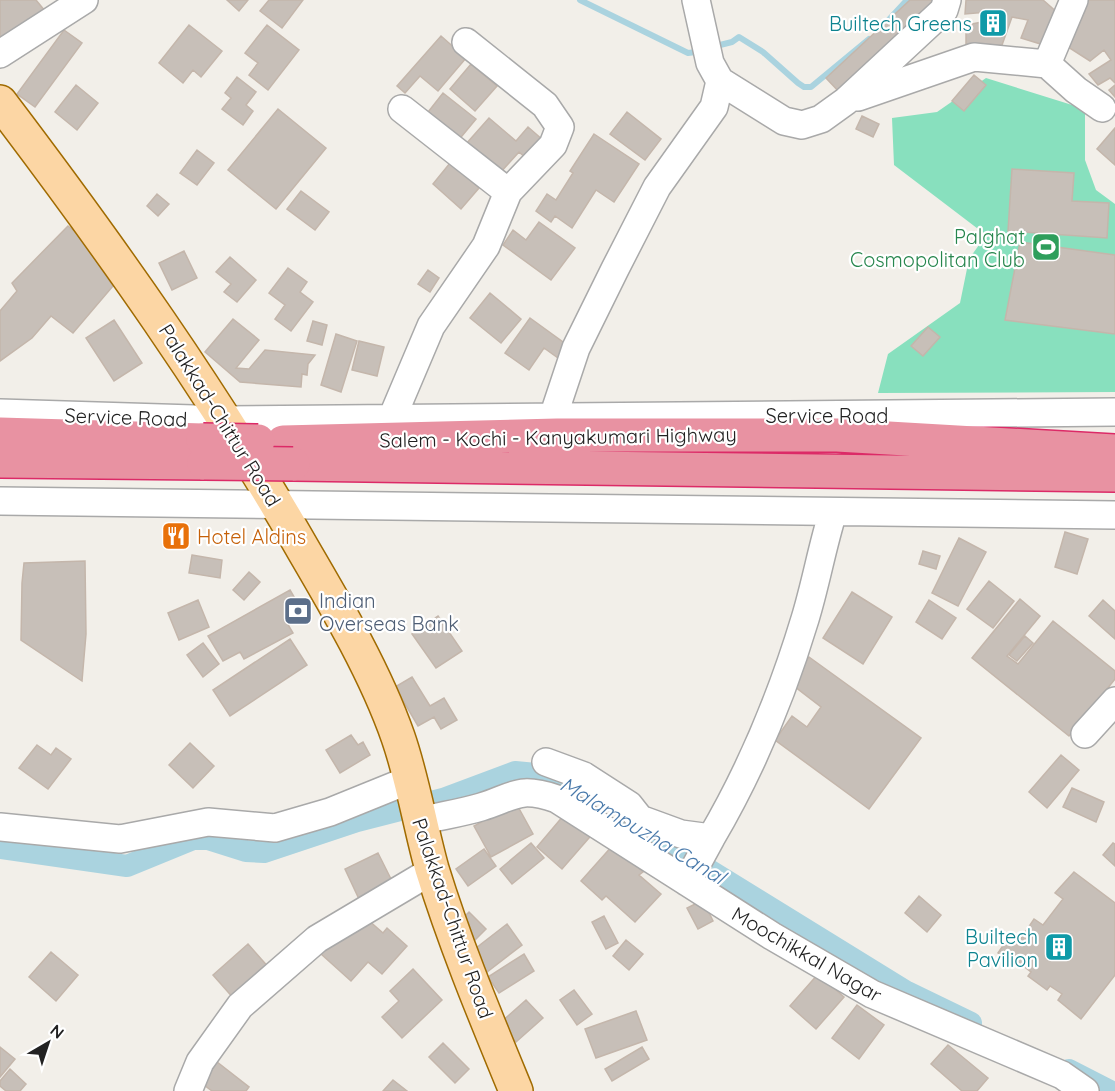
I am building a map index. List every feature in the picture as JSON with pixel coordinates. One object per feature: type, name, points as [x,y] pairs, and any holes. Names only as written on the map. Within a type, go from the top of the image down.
[{"type":"highway","name":"Salem - Kochi - Kanyakumari Highway","points":[[0,435],[211,441],[288,453],[1115,475]]},
{"type":"highway","name":"Salem - Kochi - Kanyakumari Highway","points":[[288,453],[557,435],[837,435],[1115,452]]},
{"type":"highway","name":"Salem - Kochi - Kanyakumari Highway","points":[[0,461],[211,441]]},
{"type":"main road","name":"Palakkad-Chittur Road","points":[[0,102],[108,244],[211,441],[279,506],[350,630],[398,737],[433,870],[478,998],[516,1091]]},
{"type":"street","points":[[0,54],[84,0]]},
{"type":"street","points":[[553,417],[576,348],[657,187],[714,107],[715,72],[696,0]]},
{"type":"street","points":[[715,72],[770,114],[784,122],[802,125],[821,119],[846,101],[944,10],[947,0]]},
{"type":"street","points":[[1047,64],[1074,0]]},
{"type":"street","points":[[392,418],[431,326],[486,246],[508,192],[553,145],[560,127],[545,105],[466,42]]},
{"type":"street","points":[[846,101],[974,57],[1047,64],[1076,90],[1102,108]]},
{"type":"street","points":[[402,109],[508,192]]},
{"type":"street","name":"Service Road","points":[[0,413],[211,441],[392,418],[1115,412]]},
{"type":"street","points":[[0,501],[1115,515]]},
{"type":"street","points":[[687,882],[757,751],[805,618],[819,556],[833,512]]},
{"type":"street","points":[[1085,734],[1115,701]]},
{"type":"street","points":[[546,762],[584,776],[629,805],[640,819],[681,834],[711,838]]},
{"type":"street","points":[[0,827],[120,839],[208,822],[275,828],[330,812],[410,781]]},
{"type":"street","name":"Moochikkal Nagar","points":[[420,820],[480,807],[511,794],[534,791],[558,799],[772,936],[872,994],[1062,1075],[1085,1091]]},
{"type":"street","points":[[188,1091],[200,1062],[240,1006],[317,939],[433,870]]},
{"type":"green space","name":"Palghat Cosmopolitan Club","points":[[986,78],[1085,109],[1085,160],[1096,190],[1115,204],[1115,392],[878,393],[888,354],[960,303],[969,259],[986,235],[894,165],[892,118],[937,112]]},
{"type":"building","points":[[0,0],[36,0],[45,11],[0,46]]},
{"type":"building","points":[[227,0],[248,0],[239,11]]},
{"type":"building","points":[[269,0],[303,0],[282,28],[260,11]]},
{"type":"building","points":[[910,0],[941,0],[841,94],[826,78]]},
{"type":"building","name":"Builtech Greens","points":[[966,0],[1043,0],[1059,14],[1047,46],[1021,38],[1028,20],[1012,17],[1002,45],[966,46],[966,25],[987,21],[988,12],[965,14]]},
{"type":"building","points":[[1081,0],[1115,0],[1115,83],[1110,78],[1098,85],[1089,74],[1111,60],[1104,50],[1090,61],[1068,47],[1085,11],[1078,8]]},
{"type":"building","points":[[189,25],[222,51],[201,77],[193,70],[183,83],[159,63]]},
{"type":"building","points":[[267,25],[299,50],[268,90],[249,75],[258,63],[245,53]]},
{"type":"building","points":[[64,30],[82,43],[35,107],[17,94]]},
{"type":"building","points":[[441,36],[466,58],[438,91],[420,76],[405,93],[397,86]]},
{"type":"building","points":[[471,64],[497,86],[475,111],[450,89]]},
{"type":"building","points":[[974,75],[986,85],[964,111],[952,101]]},
{"type":"building","points":[[237,77],[256,92],[246,105],[253,111],[243,125],[222,109],[231,98],[225,93]]},
{"type":"building","points":[[76,85],[98,103],[77,130],[55,112]]},
{"type":"building","points":[[1115,85],[1115,97],[1109,90]]},
{"type":"building","points":[[443,93],[476,119],[457,142],[425,116]]},
{"type":"building","points":[[278,109],[326,148],[276,209],[228,170]]},
{"type":"building","points":[[627,112],[661,139],[645,160],[610,134]]},
{"type":"building","points":[[862,116],[879,124],[873,137],[856,129]]},
{"type":"building","points":[[489,118],[516,141],[528,127],[543,140],[527,159],[519,152],[500,173],[466,144]]},
{"type":"building","points":[[1115,128],[1115,165],[1097,149]]},
{"type":"building","points":[[594,134],[639,164],[614,202],[596,190],[572,228],[555,216],[551,222],[536,211],[547,194],[556,200],[573,173],[570,171]]},
{"type":"building","points":[[197,150],[214,163],[197,185],[180,173]]},
{"type":"building","points":[[450,163],[479,188],[461,209],[433,184]]},
{"type":"building","points":[[1012,169],[1074,173],[1072,201],[1109,203],[1107,238],[1008,231]]},
{"type":"building","points":[[301,191],[329,212],[315,230],[287,209]]},
{"type":"building","points":[[157,194],[169,204],[158,216],[147,206]]},
{"type":"building","points":[[539,222],[575,248],[551,280],[503,245],[513,230],[526,240]]},
{"type":"building","points":[[68,226],[78,234],[113,286],[73,333],[51,316],[32,338],[0,361],[0,311],[17,291],[12,283]]},
{"type":"building","points":[[1020,242],[1115,255],[1115,334],[1005,320]]},
{"type":"building","points":[[184,251],[197,278],[172,290],[159,263]]},
{"type":"building","points":[[230,257],[256,280],[237,302],[224,292],[231,284],[216,272]]},
{"type":"building","points":[[288,268],[307,282],[300,292],[313,302],[291,331],[275,319],[285,305],[269,293]]},
{"type":"building","points":[[428,270],[439,278],[430,292],[418,284]]},
{"type":"building","points":[[490,293],[521,319],[501,343],[470,318]]},
{"type":"building","points":[[530,318],[574,350],[565,363],[544,348],[529,370],[505,353]]},
{"type":"building","points":[[233,319],[259,340],[236,368],[249,369],[265,350],[315,355],[308,364],[307,375],[302,374],[301,387],[240,382],[205,352]]},
{"type":"building","points":[[114,320],[142,363],[114,381],[86,338]]},
{"type":"building","points":[[313,321],[327,325],[322,345],[307,341]]},
{"type":"building","points":[[928,327],[940,337],[923,356],[911,346]]},
{"type":"building","points":[[336,334],[357,341],[341,392],[321,385]]},
{"type":"building","points":[[359,341],[384,347],[377,376],[352,370]]},
{"type":"building","points":[[1065,532],[1088,539],[1077,574],[1055,567]]},
{"type":"building","points":[[959,538],[986,552],[958,606],[932,593]]},
{"type":"building","points":[[923,551],[940,556],[936,569],[919,564]]},
{"type":"building","points":[[192,555],[222,560],[220,578],[189,573]]},
{"type":"building","points":[[85,561],[86,634],[82,681],[21,640],[22,583],[24,563]]},
{"type":"building","points":[[249,572],[260,582],[244,600],[233,590]]},
{"type":"building","points":[[989,581],[1014,601],[993,628],[967,609]]},
{"type":"building","points":[[290,590],[304,614],[287,623],[293,633],[244,659],[240,652],[223,661],[208,636]]},
{"type":"building","points":[[852,592],[892,617],[863,664],[823,638]]},
{"type":"building","points":[[1020,599],[1040,616],[1007,656],[1018,664],[1053,621],[1115,671],[1115,679],[1069,736],[972,658]]},
{"type":"building","points":[[198,600],[209,627],[179,640],[168,613]]},
{"type":"building","points":[[929,600],[956,618],[942,639],[916,622]]},
{"type":"building","points":[[1103,600],[1115,611],[1115,639],[1089,616]]},
{"type":"building","points":[[438,616],[462,651],[436,668],[412,634]]},
{"type":"building","points":[[1025,636],[1033,643],[1017,661],[1009,655]]},
{"type":"building","points":[[290,639],[307,665],[230,716],[213,690]]},
{"type":"building","points":[[203,643],[219,664],[203,677],[187,655]]},
{"type":"building","points":[[809,657],[921,738],[869,809],[775,740],[792,716],[807,727],[821,707],[790,683]]},
{"type":"building","points":[[412,677],[430,706],[444,698],[457,720],[441,729],[434,717],[418,726],[395,687]]},
{"type":"building","points":[[351,735],[358,745],[363,742],[370,755],[340,773],[326,750]]},
{"type":"building","points":[[190,743],[214,766],[193,788],[169,765]]},
{"type":"building","points":[[37,745],[51,755],[56,748],[71,759],[48,789],[19,768]]},
{"type":"building","points":[[1061,755],[1079,770],[1047,808],[1029,792]]},
{"type":"building","points":[[1072,788],[1104,802],[1096,822],[1063,807]]},
{"type":"building","points":[[516,803],[533,834],[491,857],[474,826]]},
{"type":"building","points":[[569,809],[595,831],[562,869],[537,847]]},
{"type":"building","points":[[531,843],[544,858],[512,884],[500,869]]},
{"type":"building","points":[[1113,843],[1115,844],[1115,866],[1103,855]]},
{"type":"building","points":[[613,845],[643,872],[639,875],[661,894],[635,922],[606,896],[602,900],[581,881]]},
{"type":"building","points":[[484,849],[496,866],[468,886],[456,869]]},
{"type":"building","points":[[378,853],[401,899],[359,899],[345,869]]},
{"type":"building","name":"Builtech Pavilion","points":[[1074,872],[1115,903],[1115,975],[1081,1019],[1058,1000],[1062,994],[1050,986],[1047,990],[1028,976],[1031,972],[1013,958],[1007,961],[998,953],[1011,934],[1020,940],[1034,919],[1043,925],[1063,899],[1055,893]]},
{"type":"building","points":[[919,896],[941,915],[927,932],[905,913]]},
{"type":"building","points":[[703,900],[713,921],[698,929],[687,908]]},
{"type":"building","points":[[359,912],[383,933],[387,928],[407,946],[382,974],[368,962],[351,981],[321,954]]},
{"type":"building","points":[[469,912],[486,929],[474,941],[457,924]]},
{"type":"building","points":[[604,916],[618,943],[606,949],[592,922]]},
{"type":"building","points":[[507,924],[522,945],[478,979],[462,959]]},
{"type":"building","points":[[626,940],[643,954],[629,970],[613,956]]},
{"type":"building","points":[[248,944],[270,969],[235,1000],[213,975]]},
{"type":"building","points":[[51,952],[78,975],[56,1001],[29,977]]},
{"type":"building","points":[[524,954],[534,971],[499,993],[488,977]]},
{"type":"building","points":[[413,969],[442,1000],[402,1038],[382,1017],[399,1001],[390,991]]},
{"type":"building","points":[[818,974],[844,997],[816,1029],[790,1006]]},
{"type":"building","points":[[574,990],[592,1014],[577,1025],[560,1000]]},
{"type":"building","points":[[526,1000],[543,1018],[516,1042],[500,1023]]},
{"type":"building","points":[[857,1005],[884,1025],[859,1059],[832,1038]]},
{"type":"building","points":[[636,1011],[647,1040],[596,1058],[585,1029]]},
{"type":"building","points":[[443,1043],[469,1069],[455,1083],[429,1057]]},
{"type":"building","points":[[948,1045],[988,1078],[977,1091],[962,1091],[931,1064]]},
{"type":"building","points":[[0,1047],[15,1059],[0,1077]]},
{"type":"building","points":[[642,1047],[649,1059],[612,1081],[605,1069]]},
{"type":"building","points":[[212,1058],[249,1087],[246,1091],[212,1091],[196,1079]]},
{"type":"building","points":[[10,1069],[26,1084],[20,1091],[6,1091],[0,1086],[0,1081]]},
{"type":"building","points":[[393,1080],[407,1091],[383,1091]]},
{"type":"waterway","points":[[580,0],[688,53],[696,52]]},
{"type":"waterway","points":[[883,26],[907,0]]},
{"type":"waterway","points":[[712,47],[732,42],[739,37],[763,52],[798,83],[804,87],[811,87],[869,39]]},
{"type":"waterway","name":"Malampuzha Canal","points":[[0,848],[127,866],[193,839],[208,839],[246,851],[264,852],[357,821],[443,799],[515,772],[558,776],[570,783]]},
{"type":"waterway","name":"Malampuzha Canal","points":[[633,823],[907,992],[971,1023]]},
{"type":"waterway","name":"Malampuzha Canal","points":[[1069,1070],[1110,1091]]},
{"type":"place","name":"Builtech Greens","points":[[993,23]]},
{"type":"place","name":"Palghat Cosmopolitan Club","points":[[1046,247]]},
{"type":"place","name":"Hotel Aldins","points":[[176,536]]},
{"type":"place","name":"Indian Overseas Bank","points":[[298,611]]},
{"type":"place","name":"Builtech Pavilion","points":[[1059,947]]}]
